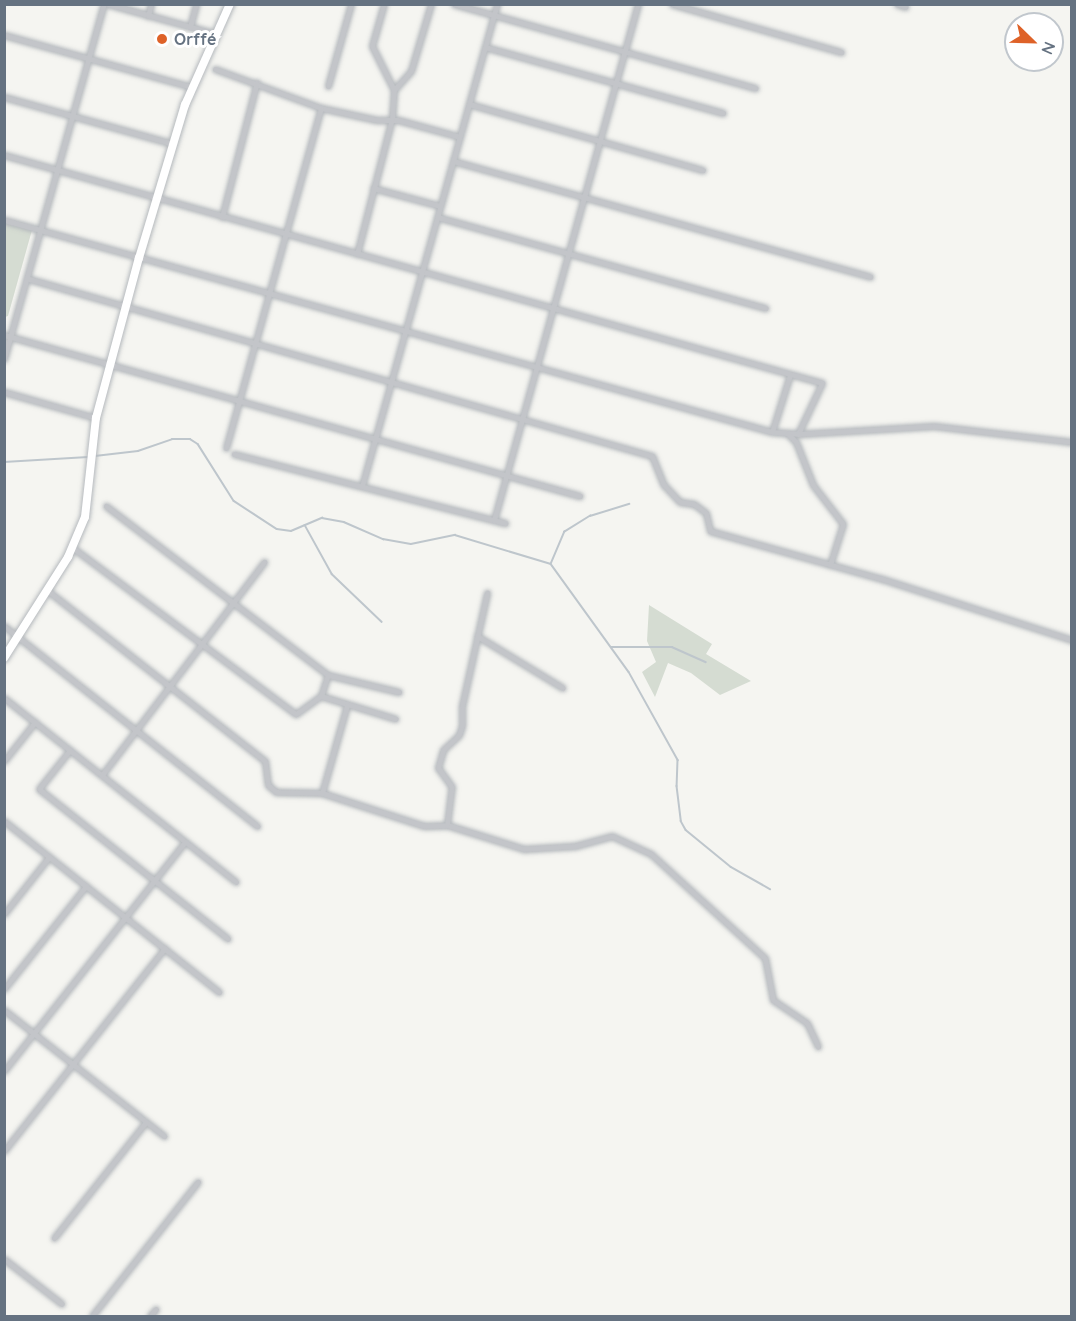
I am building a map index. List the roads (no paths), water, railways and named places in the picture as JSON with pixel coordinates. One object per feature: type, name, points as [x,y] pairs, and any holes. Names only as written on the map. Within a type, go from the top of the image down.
[{"type":"main road","points":[[4,658],[73,548],[85,517],[96,418],[109,364],[172,144],[192,87],[230,4]]},
{"type":"street","points":[[4,359],[8,336],[29,279],[40,230],[106,4],[216,34]]},
{"type":"street","points":[[148,16],[151,4]]},
{"type":"street","points":[[190,27],[196,4]]},
{"type":"street","points":[[328,86],[351,4]]},
{"type":"street","points":[[357,254],[392,119],[394,90],[372,46],[384,4]]},
{"type":"street","points":[[394,90],[411,71],[431,4]]},
{"type":"street","points":[[454,4],[755,88]]},
{"type":"street","points":[[362,486],[497,4]]},
{"type":"street","points":[[494,520],[638,4]]},
{"type":"street","points":[[672,4],[841,52]]},
{"type":"street","points":[[897,4],[906,7]]},
{"type":"street","points":[[4,35],[192,87]]},
{"type":"street","points":[[485,47],[723,113]]},
{"type":"street","points":[[215,69],[257,82],[321,108],[377,120],[392,119],[460,137]]},
{"type":"street","points":[[222,217],[257,82]]},
{"type":"street","points":[[4,97],[172,144]]},
{"type":"street","points":[[469,104],[703,170]]},
{"type":"street","points":[[226,448],[258,343],[321,108]]},
{"type":"street","points":[[4,156],[822,383],[798,434]]},
{"type":"street","points":[[453,160],[870,277]]},
{"type":"street","points":[[373,188],[440,206]]},
{"type":"street","points":[[437,217],[766,308]]},
{"type":"street","points":[[4,220],[270,294],[538,364],[772,432],[798,434],[934,426],[1071,442]]},
{"type":"street","points":[[29,279],[524,417],[652,456],[664,484],[680,502],[694,504],[706,513],[710,531],[830,565],[1071,640]]},
{"type":"street","points":[[8,336],[580,496]]},
{"type":"street","points":[[772,432],[790,375]]},
{"type":"street","points":[[4,392],[96,418]]},
{"type":"street","points":[[788,434],[796,442],[813,485],[843,524],[830,565]]},
{"type":"street","points":[[234,454],[505,523]]},
{"type":"street","points":[[106,506],[328,675],[399,692]]},
{"type":"street","points":[[73,548],[296,714],[321,696],[328,675]]},
{"type":"street","points":[[102,775],[264,562]]},
{"type":"street","points":[[48,591],[265,761],[270,790],[285,795],[322,793],[424,826],[447,825],[524,849],[575,846],[612,836],[651,854],[765,958],[773,1000],[807,1023],[818,1047]]},
{"type":"street","points":[[447,825],[452,787],[438,768],[442,750],[459,735],[462,726],[462,706],[487,593]]},
{"type":"street","points":[[4,626],[257,826]]},
{"type":"street","points":[[477,636],[564,688]]},
{"type":"street","points":[[321,696],[396,719]]},
{"type":"street","points":[[4,698],[236,882]]},
{"type":"street","points":[[322,793],[347,705]]},
{"type":"street","points":[[4,761],[35,722]]},
{"type":"street","points":[[70,750],[39,789],[228,939]]},
{"type":"street","points":[[4,821],[219,992]]},
{"type":"street","points":[[4,1071],[185,842]]},
{"type":"street","points":[[4,914],[50,857]]},
{"type":"street","points":[[4,989],[86,886]]},
{"type":"street","points":[[4,1151],[165,948]]},
{"type":"street","points":[[4,1010],[164,1136]]},
{"type":"street","points":[[54,1238],[146,1122]]},
{"type":"street","points":[[92,1317],[198,1182]]},
{"type":"street","points":[[4,1259],[62,1304]]},
{"type":"street","points":[[150,1317],[156,1309]]},
{"type":"waterway","points":[[95,456],[138,451],[172,439],[190,439],[198,444],[234,501],[277,529],[291,531],[322,518],[344,522],[383,539],[411,544],[455,535],[551,564],[629,672],[678,760],[677,786],[681,821],[686,830],[731,867],[770,889]]},
{"type":"waterway","points":[[4,462],[88,457]]},
{"type":"waterway","points":[[551,563],[564,532],[590,516],[629,504]]},
{"type":"waterway","points":[[305,525],[332,574],[382,622]]},
{"type":"waterway","points":[[611,647],[672,647],[706,662]]},
{"type":"place","name":"Orffé","points":[[162,39]]}]
